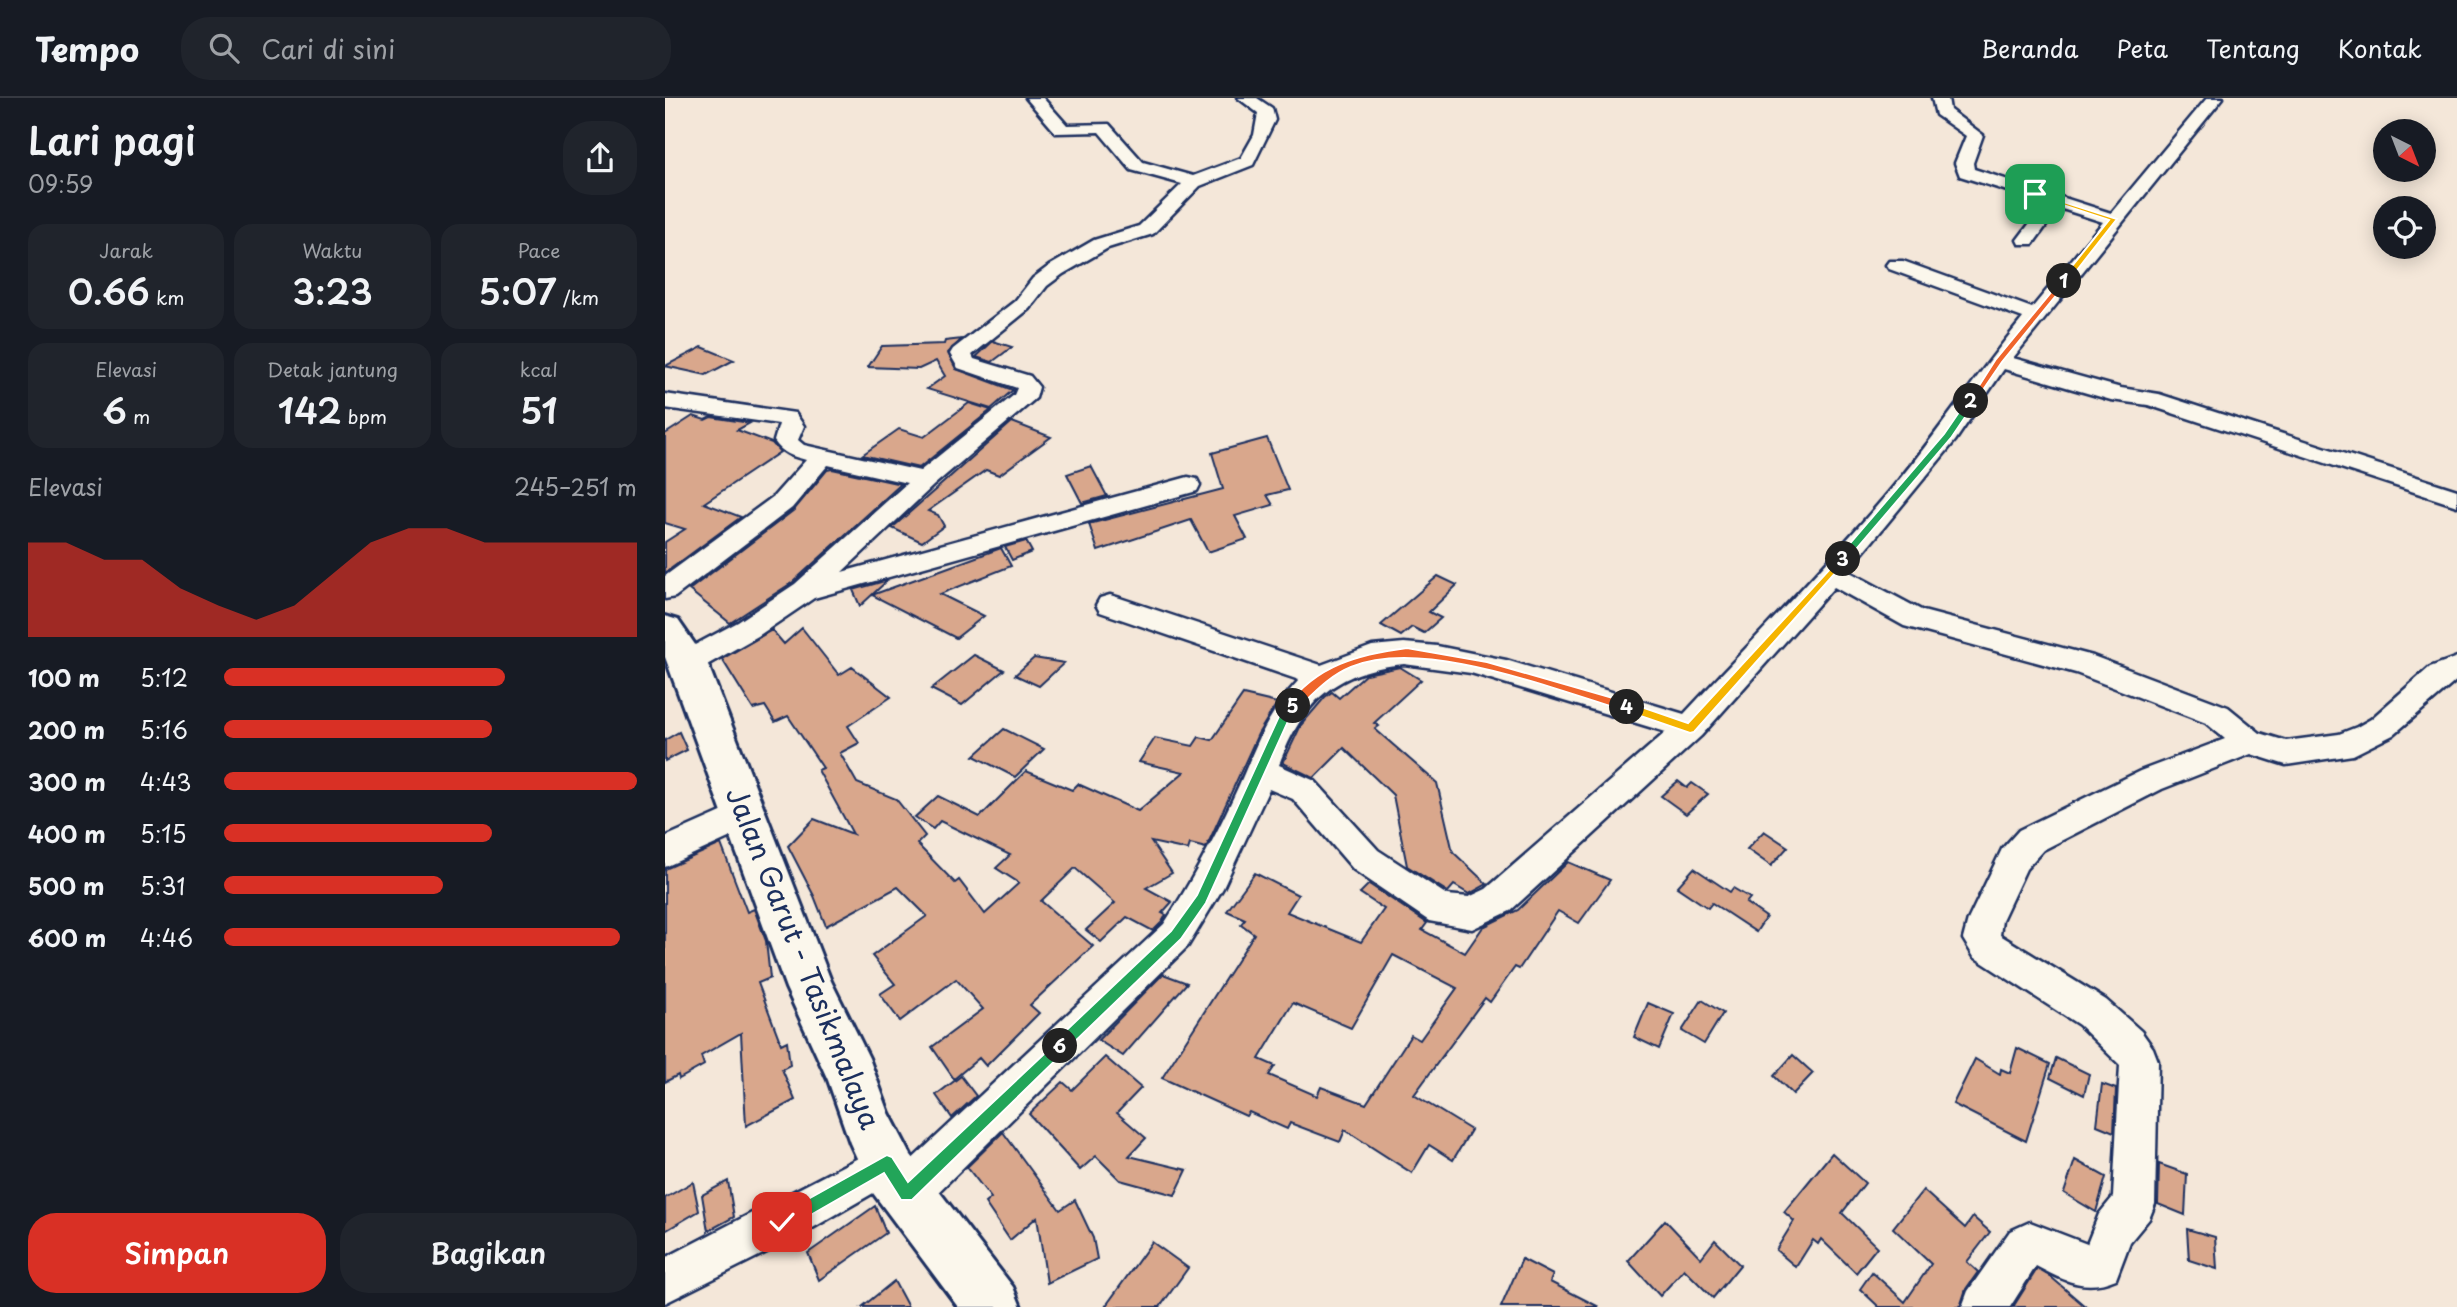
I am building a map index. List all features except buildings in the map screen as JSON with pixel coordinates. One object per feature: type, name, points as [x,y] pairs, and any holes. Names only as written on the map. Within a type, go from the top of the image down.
[{"type":"main road","name":"Jalan Garut - Tasikmalaya","points":[[677,645],[810,988],[896,1179],[993,1307]]},
{"type":"street","points":[[1034,98],[1062,130],[1103,127],[1137,166],[1194,182]]},
{"type":"street","points":[[677,645],[748,629],[806,591],[925,480],[1025,398],[1028,391],[1022,381],[966,363],[961,360],[961,354],[992,325],[1022,305],[1046,276],[1101,244],[1146,230],[1194,182],[1250,158],[1262,135],[1267,115],[1266,110],[1246,98]]},
{"type":"street","points":[[1940,98],[1942,112],[1975,135],[1964,163],[1966,172],[2113,219]]},
{"type":"street","points":[[1261,771],[1304,790],[1366,860],[1441,910],[1472,913],[1498,900],[1690,728],[1830,573],[1947,436],[1999,360],[2215,98]]},
{"type":"street","points":[[2026,240],[2056,200]]},
{"type":"street","points":[[1896,265],[2036,316]]},
{"type":"street","points":[[1999,360],[2119,395],[2151,400],[2457,498]]},
{"type":"street","points":[[665,401],[787,418],[792,426],[786,441],[789,445],[821,457],[925,480]]},
{"type":"street","points":[[665,590],[783,502],[821,457]]},
{"type":"street","points":[[806,591],[1188,485]]},
{"type":"street","points":[[1830,573],[1914,619],[2083,664],[2217,715],[2250,741],[2286,753],[2342,746],[2382,727],[2440,675],[2457,668]]},
{"type":"street","points":[[1110,605],[1323,677]]},
{"type":"street","points":[[665,1281],[782,1222],[896,1179],[1176,935],[1201,899],[1285,714],[1323,677],[1369,657],[1407,652],[1441,656],[1615,702],[1690,728]]},
{"type":"street","points":[[1984,1307],[2025,1246],[2030,1243],[2066,1260],[2094,1266],[2101,1264],[2114,1229],[2134,1204],[2139,1061],[2133,1048],[2107,1023],[1987,946],[1981,939],[1981,931],[2002,884],[2014,859],[2031,841],[2056,825],[2151,780],[2250,741]]},
{"type":"street","points":[[665,853],[744,816]]},
{"type":"route","points":[[782,1222],[887,1163],[906,1194],[1176,935],[1201,899],[1285,714],[1323,677],[1345,665],[1369,657],[1407,652],[1441,656],[1615,702],[1690,728],[1885,513],[1947,436],[1999,360],[2113,219],[2035,194]]}]
